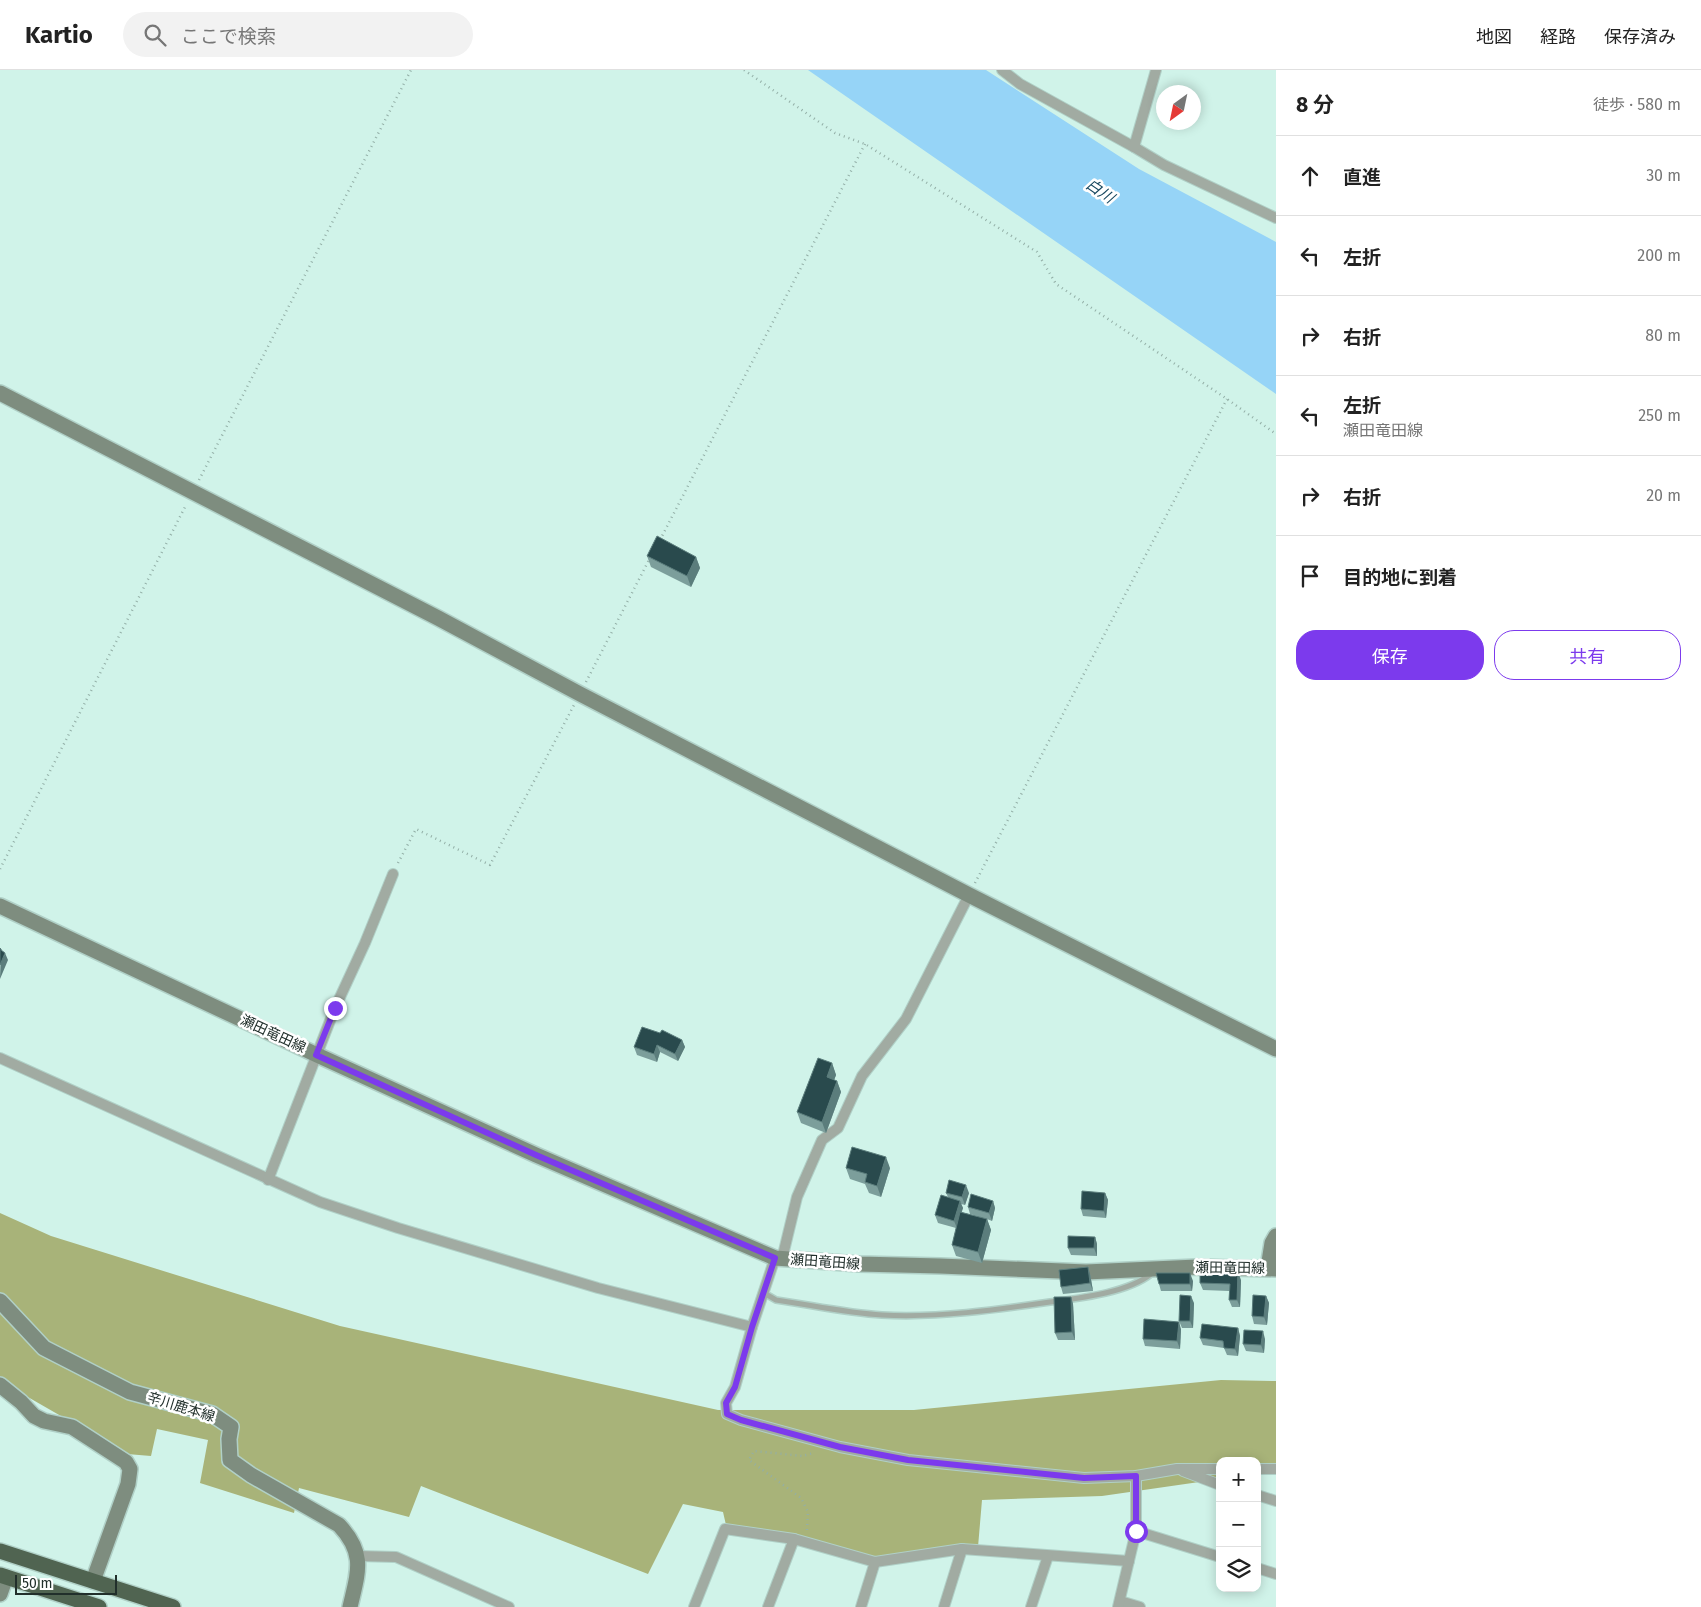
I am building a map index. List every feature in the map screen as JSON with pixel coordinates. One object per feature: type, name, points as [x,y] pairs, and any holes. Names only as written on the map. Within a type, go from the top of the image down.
[{"type":"highway","points":[[0,1551],[173,1607]]},
{"type":"highway","points":[[3,1576],[99,1607]]},
{"type":"main road","points":[[0,393],[405,601],[580,694],[969,895],[1276,1049]]},
{"type":"main road","name":"瀬田竜田線","points":[[0,906],[316,1055],[536,1155],[779,1258],[859,1264],[1086,1272],[1197,1267],[1272,1269]]},
{"type":"main road","points":[[1272,1269],[1272,1243],[1276,1236]]},
{"type":"main road","name":"辛川鹿本線","points":[[0,1302],[44,1348],[130,1392],[212,1414],[231,1426],[229,1440],[230,1460],[251,1475],[339,1526],[350,1538],[358,1556]]},
{"type":"main road","points":[[0,1385],[21,1402],[34,1416],[44,1421],[72,1427],[126,1462],[130,1469],[128,1484],[93,1581]]},
{"type":"main road","points":[[350,1607],[358,1572],[358,1556]]},
{"type":"main road","points":[[0,1594],[3,1576]]},
{"type":"street","points":[[1002,70],[1020,84],[1134,146],[1164,165],[1276,218]]},
{"type":"street","points":[[1134,146],[1156,70]]},
{"type":"street","points":[[268,1180],[335,1008],[365,943],[392,874]]},
{"type":"street","points":[[969,895],[906,1019],[862,1076],[838,1128],[822,1140],[797,1197],[779,1258],[763,1293],[735,1387],[726,1403],[727,1414],[741,1420],[840,1447],[908,1460],[1084,1478],[1136,1476],[1177,1469],[1216,1468]]},
{"type":"street","points":[[0,1058],[320,1202],[398,1228],[598,1288],[752,1327]]},
{"type":"street","points":[[1261,1468],[1276,1468]]},
{"type":"street","points":[[1177,1469],[1216,1484]]},
{"type":"street","points":[[1136,1476],[1136,1531],[1119,1604],[1140,1607]]},
{"type":"street","points":[[1261,1496],[1276,1500]]},
{"type":"street","points":[[694,1607],[725,1529],[794,1539],[875,1562],[962,1549],[1129,1562]]},
{"type":"street","points":[[1136,1531],[1216,1556]]},
{"type":"street","points":[[768,1607],[794,1539]]},
{"type":"street","points":[[944,1607],[962,1549]]},
{"type":"street","points":[[358,1556],[396,1557],[509,1607]]},
{"type":"street","points":[[1031,1607],[1048,1556]]},
{"type":"street","points":[[861,1607],[875,1562]]},
{"type":"street","points":[[1261,1569],[1276,1574]]},
{"type":"lane","points":[[763,1293],[776,1300],[882,1315],[942,1314],[1012,1308],[1092,1296],[1142,1281],[1157,1269]]},
{"type":"path","points":[[0,869],[411,70]]},
{"type":"path","points":[[744,70],[835,133],[865,144],[1037,252],[1056,284],[1276,434]]},
{"type":"path","points":[[658,543],[865,144]]},
{"type":"path","points":[[969,895],[1227,399]]},
{"type":"path","points":[[392,874],[416,829],[490,865],[654,552]]},
{"type":"path","points":[[806,1542],[808,1512],[801,1498],[749,1460],[754,1451],[802,1456],[840,1447]]},
{"type":"green space","points":[[0,1213],[51,1236],[340,1326],[718,1410],[914,1410],[1221,1380],[1276,1381],[1276,1470],[1261,1472],[1261,1457],[1216,1457],[1216,1480],[1102,1496],[982,1500],[978,1547],[948,1546],[876,1557],[796,1535],[726,1525],[723,1512],[683,1504],[648,1574],[421,1486],[409,1517],[299,1488],[294,1513],[200,1483],[208,1440],[157,1429],[151,1456],[127,1454],[0,1381]]},
{"type":"water","name":"白川","points":[[808,70],[986,70],[1139,169],[1276,242],[1276,394]]},
{"type":"building","points":[[657,536],[696,557],[687,576],[647,556]]},
{"type":"building","points":[[0,948],[5,953],[0,965]]},
{"type":"building","points":[[642,1027],[660,1033],[662,1030],[682,1040],[675,1054],[657,1045],[654,1054],[634,1047]]},
{"type":"building","points":[[818,1058],[832,1063],[827,1077],[837,1081],[822,1122],[797,1112]]},
{"type":"building","points":[[852,1147],[886,1157],[877,1186],[865,1182],[867,1174],[846,1168]]},
{"type":"building","points":[[949,1180],[966,1185],[962,1197],[946,1193]]},
{"type":"building","points":[[1082,1191],[1105,1193],[1104,1211],[1081,1209]]},
{"type":"building","points":[[971,1194],[993,1201],[989,1213],[968,1207]]},
{"type":"building","points":[[941,1195],[960,1201],[954,1221],[935,1215]]},
{"type":"building","points":[[960,1212],[987,1219],[978,1252],[952,1245]]},
{"type":"building","points":[[1068,1236],[1095,1237],[1094,1248],[1068,1248]]},
{"type":"building","points":[[1088,1267],[1090,1283],[1061,1287],[1059,1270]]},
{"type":"building","points":[[1200,1271],[1238,1272],[1237,1300],[1229,1300],[1230,1284],[1200,1283]]},
{"type":"building","points":[[1156,1273],[1190,1273],[1190,1284],[1159,1284]]},
{"type":"building","points":[[1180,1295],[1191,1296],[1190,1321],[1179,1321]]},
{"type":"building","points":[[1253,1295],[1266,1296],[1264,1317],[1252,1316]]},
{"type":"building","points":[[1054,1297],[1071,1297],[1072,1332],[1055,1333]]},
{"type":"building","points":[[1144,1319],[1179,1322],[1177,1341],[1143,1339]]},
{"type":"building","points":[[1202,1324],[1238,1328],[1235,1349],[1224,1348],[1223,1341],[1200,1338]]},
{"type":"building","points":[[1244,1330],[1263,1331],[1261,1345],[1243,1344]]},
{"type":"route","points":[[335,1008],[316,1055],[536,1155],[775,1258],[752,1327],[735,1387],[726,1403],[727,1414],[774,1430],[840,1447],[908,1460],[1084,1478],[1136,1476],[1136,1531]]}]
